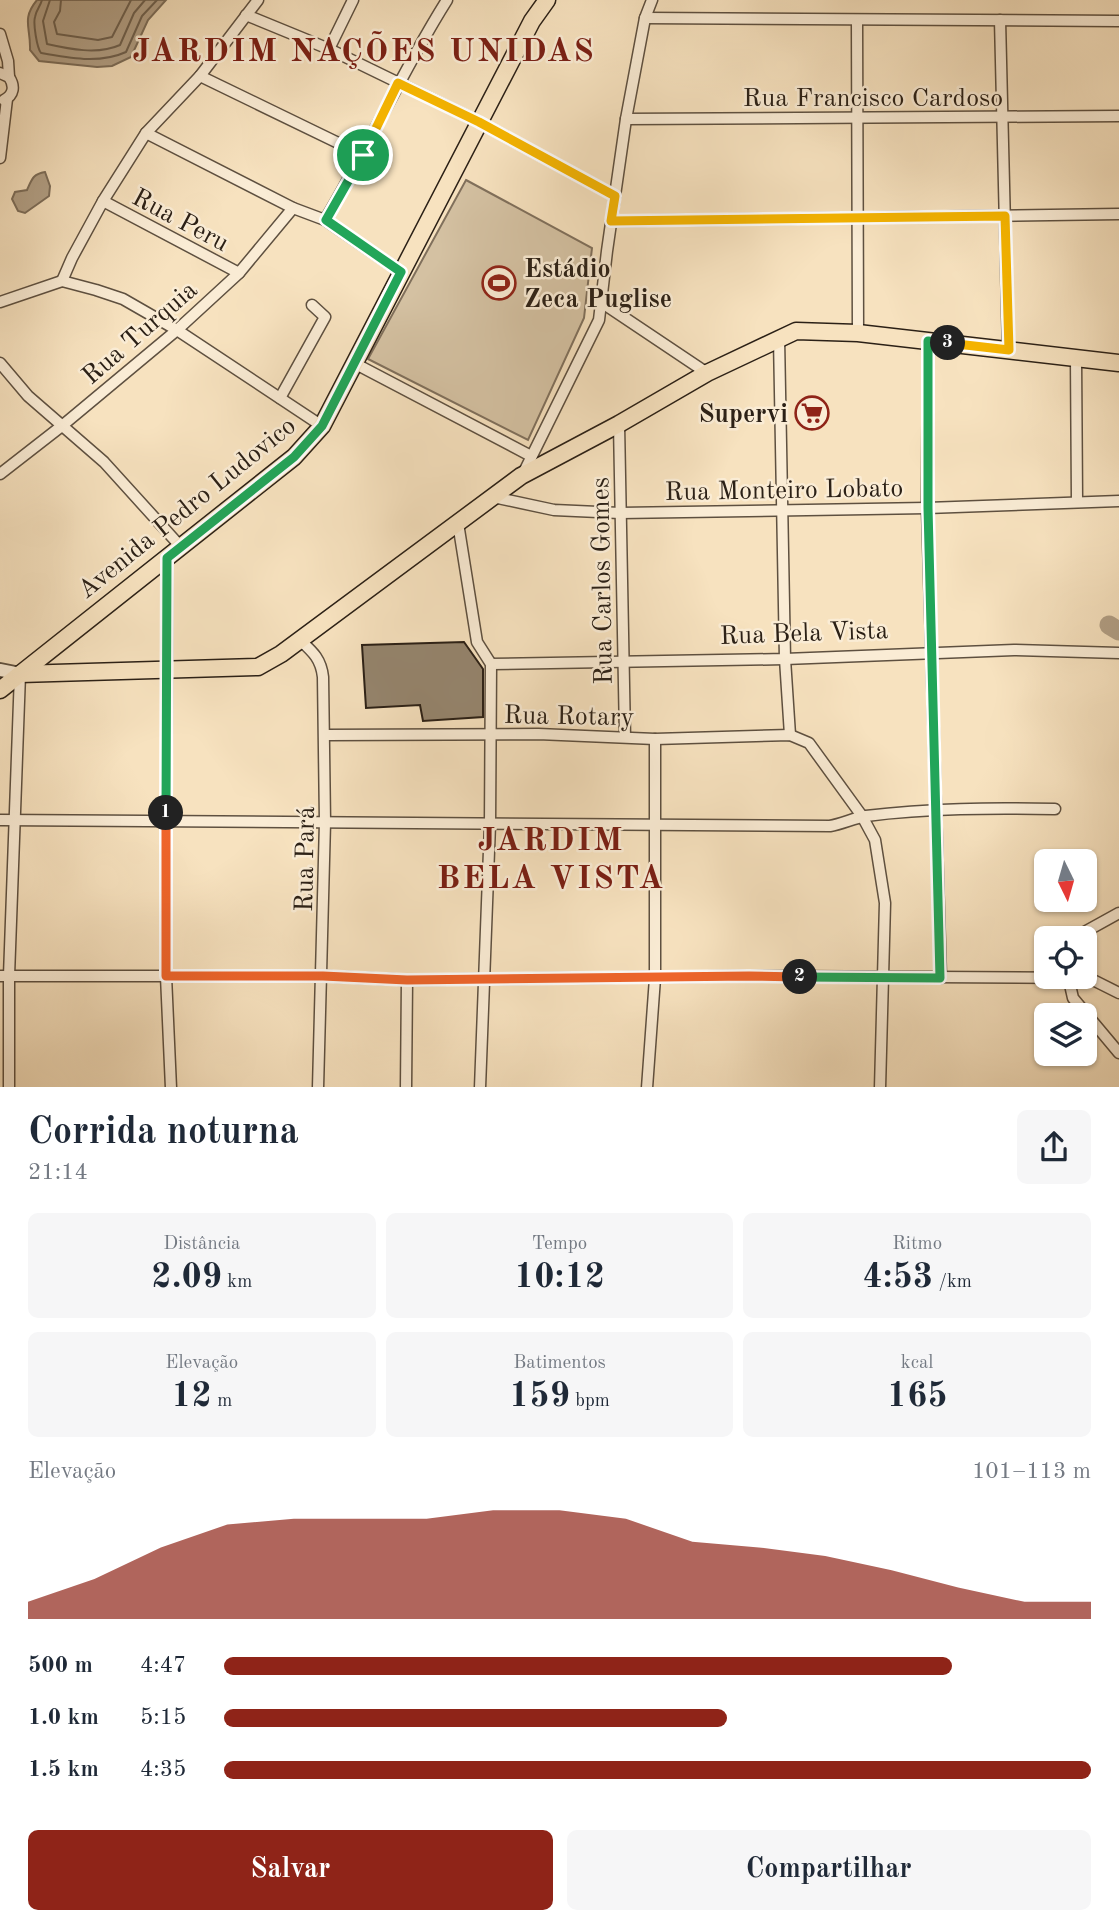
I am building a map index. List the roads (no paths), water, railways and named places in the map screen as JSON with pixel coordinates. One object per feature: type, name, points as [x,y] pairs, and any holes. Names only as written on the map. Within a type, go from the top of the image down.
[{"type":"main road","name":"Avenida Pedro Ludovico","points":[[0,690],[294,457],[322,426],[532,21],[547,0]]},
{"type":"main road","points":[[20,674],[258,667],[300,640],[521,476],[707,373],[796,331],[858,333],[1119,363]]},
{"type":"street","points":[[62,281],[103,201],[145,133],[200,76],[258,0]]},
{"type":"street","points":[[329,49],[353,0]]},
{"type":"street","points":[[326,220],[363,155],[398,83],[447,0]]},
{"type":"street","points":[[521,476],[599,320],[626,119],[645,18],[652,0]]},
{"type":"street","points":[[246,15],[329,49],[479,122],[615,196]]},
{"type":"street","points":[[645,18],[1119,21]]},
{"type":"street","points":[[857,20],[858,333]]},
{"type":"street","points":[[1000,20],[1009,350]]},
{"type":"street","points":[[0,34],[8,61],[5,75],[13,86],[3,105],[5,129],[0,158]]},
{"type":"street","points":[[200,76],[363,155]]},
{"type":"street","name":"Rua Francisco Cardoso","points":[[626,119],[1119,116]]},
{"type":"street","points":[[145,133],[293,208],[326,220],[401,272]]},
{"type":"street","name":"Rua Peru","points":[[103,201],[239,273]]},
{"type":"street","name":"Rua Turquia","points":[[0,474],[177,330],[239,273],[293,208]]},
{"type":"street","points":[[611,221],[1119,214]]},
{"type":"street","points":[[0,303],[62,281],[123,299],[177,330],[322,426]]},
{"type":"street","points":[[601,302],[707,373]]},
{"type":"street","points":[[280,398],[325,317],[312,305]]},
{"type":"street","points":[[779,338],[785,659],[790,735]]},
{"type":"street","points":[[928,341],[928,508],[940,978]]},
{"type":"street","points":[[1076,358],[1077,501]]},
{"type":"street","points":[[0,363],[28,396],[104,462],[181,547]]},
{"type":"street","points":[[354,363],[531,456]]},
{"type":"street","name":"Rua Carlos Gomes","points":[[619,424],[625,737]]},
{"type":"street","name":"Rua Monteiro Lobato","points":[[492,497],[554,510],[621,513],[928,508],[1119,500]]},
{"type":"street","points":[[458,523],[477,642],[491,664],[490,824],[480,1087]]},
{"type":"street","points":[[167,558],[166,976],[171,1087]]},
{"type":"street","name":"Rua Pará","points":[[300,640],[322,664],[326,736],[323,976],[318,1087]]},
{"type":"street","name":"Rua Bela Vista","points":[[491,664],[785,659],[1013,650],[1119,653]]},
{"type":"street","points":[[0,670],[20,674],[15,819],[4,976],[9,1087]]},
{"type":"street","name":"Rua Rotary","points":[[326,736],[492,734],[655,738],[790,735],[809,743],[862,816]]},
{"type":"street","points":[[647,1087],[654,978],[655,738]]},
{"type":"street","points":[[0,820],[655,827],[830,826],[862,816],[937,809],[1055,809]]},
{"type":"street","points":[[862,816],[875,840],[885,903],[880,1087]]},
{"type":"street","points":[[1095,926],[1119,913]]},
{"type":"street","points":[[4,976],[323,976],[407,980],[749,976],[1034,977]]},
{"type":"street","points":[[407,980],[407,1087]]},
{"type":"street","points":[[1097,982],[1119,993]]},
{"type":"street","points":[[1071,989],[1073,998],[1119,1053]]},
{"type":"water","points":[[37,0],[166,0],[148,20],[131,57],[112,66],[97,67],[39,61],[30,50],[28,24],[29,13]]},
{"type":"water","points":[[45,172],[50,186],[49,196],[25,213],[18,211],[12,199],[15,192],[27,190],[33,178]]},
{"type":"waterway","points":[[1109,625],[1119,631]]},
{"type":"place","name":"Estádio Zeca Puglise","points":[[499,283]]},
{"type":"place","name":"Supervi","points":[[812,413]]},
{"type":"district","name":"JARDIM NAÇÕES UNIDAS","points":[[364,49]]},
{"type":"district","name":"JARDIM BELA VISTA","points":[[551,857]]}]
